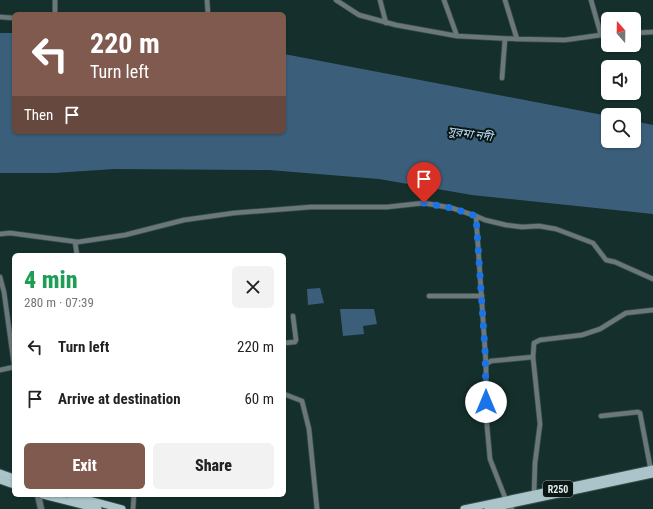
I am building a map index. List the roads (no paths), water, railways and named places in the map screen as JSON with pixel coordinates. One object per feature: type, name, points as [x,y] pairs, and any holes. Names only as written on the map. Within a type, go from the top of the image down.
[{"type":"main road","name":"R250","points":[[464,509],[509,504],[534,494],[652,472]]},
{"type":"main road","name":"R250","points":[[488,509],[652,472]]},
{"type":"main road","points":[[0,473],[12,477]]},
{"type":"main road","points":[[0,480],[12,485]]},
{"type":"main road","points":[[51,497],[98,509]]},
{"type":"main road","points":[[77,497],[122,509]]},
{"type":"street","points":[[55,0],[55,12]]},
{"type":"street","points":[[207,0],[208,12]]},
{"type":"street","points":[[336,0],[359,15],[386,23],[457,36],[505,39],[566,40],[601,35],[591,0]]},
{"type":"street","points":[[380,0],[386,23]]},
{"type":"street","points":[[444,0],[457,36]]},
{"type":"street","points":[[505,0],[517,39]]},
{"type":"street","points":[[0,17],[12,18]]},
{"type":"street","points":[[641,33],[653,32]]},
{"type":"street","points":[[502,78],[505,39]]},
{"type":"street","points":[[0,234],[10,233],[75,242],[125,235],[184,220],[234,213],[311,207],[387,207],[424,203],[452,208],[485,220],[506,225],[522,227],[540,226],[556,229],[593,243],[606,260],[615,262],[653,279]]},
{"type":"street","points":[[476,216],[486,364],[486,415],[490,459],[509,504]]},
{"type":"street","points":[[75,242],[77,253]]},
{"type":"street","points":[[0,277],[12,336]]},
{"type":"street","points":[[429,296],[482,296]]},
{"type":"street","points":[[534,494],[535,463],[540,424],[533,357],[534,343],[540,340],[582,335],[600,329],[626,313],[653,310]]},
{"type":"street","points":[[286,343],[295,342],[296,340],[293,316]]},
{"type":"street","points":[[486,364],[491,361],[533,357]]},
{"type":"street","points":[[0,370],[12,368]]},
{"type":"street","points":[[286,395],[302,401],[309,429],[317,509]]},
{"type":"street","points":[[600,416],[640,413],[652,472]]},
{"type":"street","points":[[38,497],[41,509]]},
{"type":"street","points":[[133,509],[134,497]]},
{"type":"water","name":"সুরমা নদী","points":[[0,33],[12,33],[12,134],[286,134],[286,54],[601,115],[601,148],[641,148],[641,122],[653,125],[653,214],[472,195],[379,179],[269,170],[114,169],[54,173],[0,173]]},
{"type":"water","points":[[320,288],[324,303],[308,305],[307,289]]},
{"type":"water","points":[[340,309],[374,309],[377,324],[363,326],[364,334],[343,336]]}]
